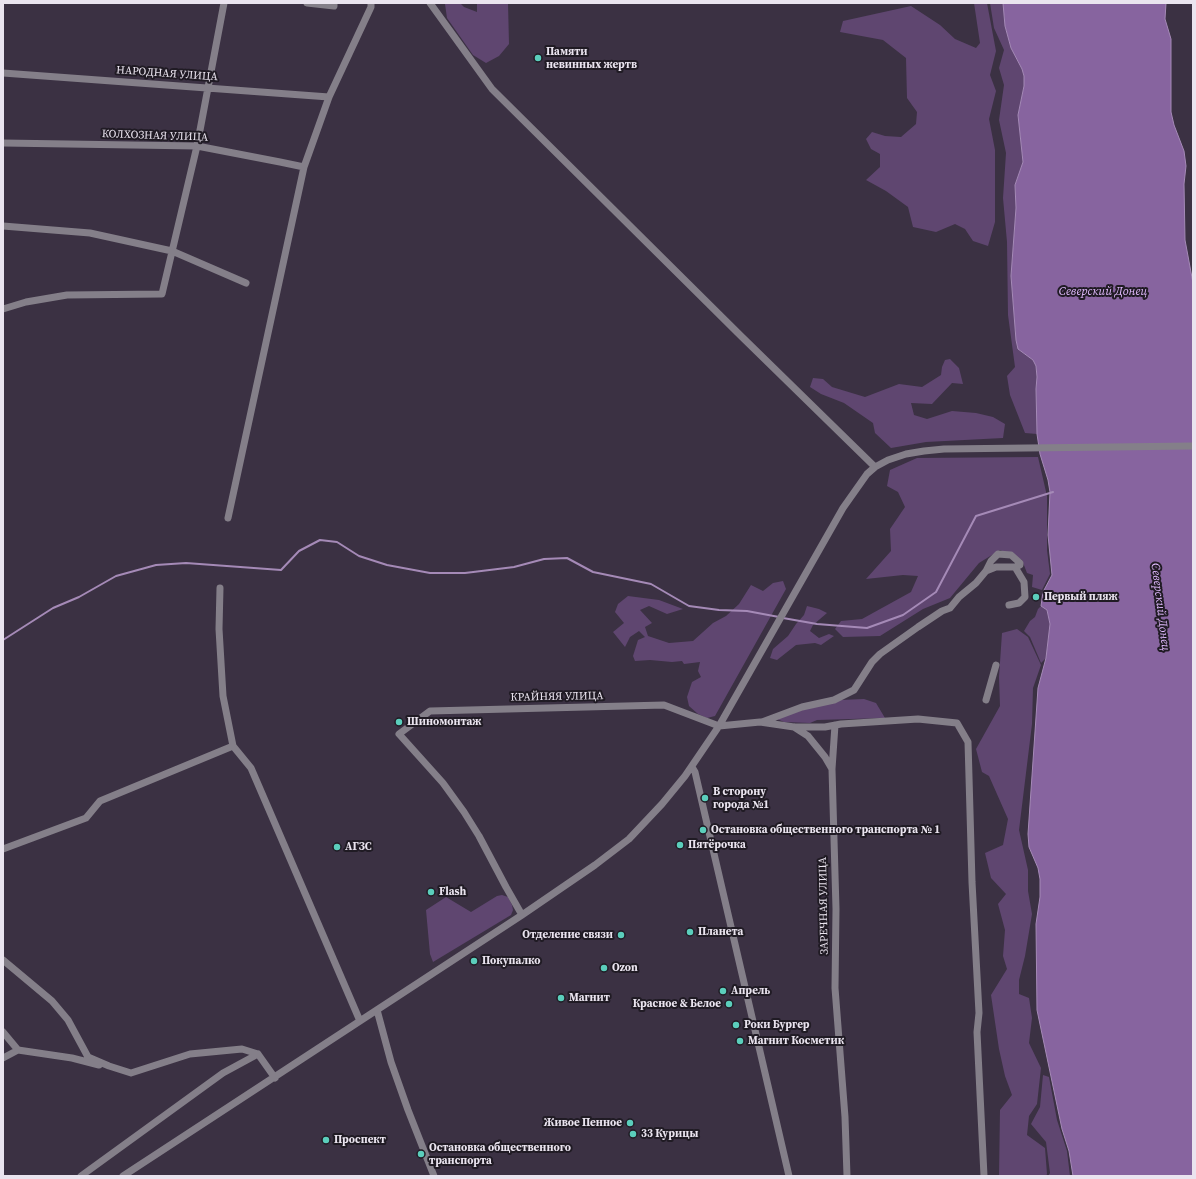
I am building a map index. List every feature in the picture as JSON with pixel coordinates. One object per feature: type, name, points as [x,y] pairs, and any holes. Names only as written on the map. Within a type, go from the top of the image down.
[{"type":"street","points":[[3,309],[26,302],[67,295],[162,294],[197,146],[224,3]]},
{"type":"street","points":[[307,3],[334,5]]},
{"type":"street","points":[[228,518],[304,167],[329,97],[371,7],[371,3]]},
{"type":"street","points":[[430,3],[492,89],[875,467]]},
{"type":"street","name":"НАРОДНАЯ УЛИЦА","points":[[3,73],[329,97]]},
{"type":"street","name":"КОЛХОЗНАЯ УЛИЦА","points":[[3,143],[197,146],[304,167]]},
{"type":"street","points":[[3,226],[90,233],[172,251],[246,283]]},
{"type":"street","points":[[123,1176],[522,915],[595,865],[629,839],[662,804],[692,767],[719,726],[843,508],[867,474],[875,467],[888,460],[906,454],[924,451],[967,448],[1193,446]]},
{"type":"street","points":[[760,722],[802,707],[834,700],[854,690],[872,662],[880,654],[942,611],[950,608],[959,597],[976,583],[986,571],[991,561],[998,554],[1006,554],[1016,558],[1020,563],[1020,566],[996,567],[986,571]]},
{"type":"street","points":[[1009,605],[1019,603],[1025,597],[1024,582],[1015,567]]},
{"type":"street","points":[[220,588],[219,629],[223,696],[233,746],[250,768],[360,1021]]},
{"type":"street","points":[[986,700],[996,665]]},
{"type":"street","name":"КРАЙНЯЯ УЛИЦА","points":[[522,915],[479,836],[464,812],[443,783],[398,734],[430,711],[664,705],[719,726]]},
{"type":"street","points":[[719,726],[760,722],[794,727],[825,727],[875,720],[918,719],[957,723],[968,742],[972,882],[979,1012],[977,1032],[984,1176]]},
{"type":"street","name":"ЗАРЕЧНАЯ УЛИЦА","points":[[835,725],[832,769],[836,909],[835,988],[848,1176]]},
{"type":"street","points":[[794,727],[808,736],[825,757],[832,769]]},
{"type":"street","points":[[3,849],[86,818],[100,801],[233,746]]},
{"type":"street","points":[[692,767],[695,772],[789,1176]]},
{"type":"street","points":[[3,960],[52,1001],[68,1020],[88,1057],[131,1073],[190,1054],[242,1049],[258,1054],[274,1078]]},
{"type":"street","points":[[377,1010],[394,1069],[408,1110],[434,1176]]},
{"type":"street","points":[[3,1032],[18,1050]]},
{"type":"street","points":[[3,1058],[18,1050],[72,1058],[109,1066]]},
{"type":"street","points":[[81,1176],[223,1073],[258,1054]]},
{"type":"shaded area","points":[[460,3],[464,7],[477,12],[477,3],[508,3],[509,44],[499,56],[486,63],[473,55],[447,18],[445,4]]},
{"type":"shaded area","points":[[974,3],[987,3],[996,51],[990,75],[996,91],[989,119],[995,150],[995,222],[988,246],[973,241],[965,229],[955,224],[936,232],[913,227],[908,207],[886,191],[866,180],[880,167],[880,154],[871,149],[866,139],[872,132],[885,136],[901,137],[916,124],[917,112],[907,98],[906,58],[883,40],[840,32],[843,21],[911,6],[940,25],[955,39],[976,48],[980,43]]},
{"type":"shaded area","points":[[990,3],[1003,3],[1005,26],[1011,48],[1024,76],[1024,86],[1018,115],[1023,162],[1015,185],[1016,208],[1011,276],[1018,349],[1033,360],[1036,366],[1037,434],[1025,433],[1010,395],[1007,376],[1015,367],[1008,315],[1007,242],[1003,198],[1006,153],[999,120],[1004,85],[999,68],[1004,50],[994,28]]},
{"type":"shaded area","points":[[950,359],[959,368],[963,384],[952,383],[932,404],[911,403],[914,415],[927,419],[952,411],[976,413],[993,417],[1005,424],[1003,438],[926,442],[891,448],[875,433],[873,423],[844,403],[821,394],[810,387],[813,378],[823,379],[832,387],[865,397],[899,384],[922,387],[941,375],[945,360]]},
{"type":"shaded area","points":[[1038,457],[1047,496],[1047,550],[1050,574],[1042,590],[1032,587],[1033,575],[1027,573],[1022,560],[1000,550],[979,563],[950,598],[923,609],[880,636],[843,637],[835,629],[841,621],[862,619],[911,592],[918,576],[903,575],[866,579],[891,551],[890,529],[905,507],[898,492],[887,486],[890,470],[917,458]]},
{"type":"shaded area","points":[[783,581],[786,589],[715,716],[707,718],[698,714],[689,706],[687,697],[692,682],[701,677],[698,671],[700,662],[684,664],[682,661],[635,661],[633,656],[638,640],[645,637],[639,631],[630,637],[625,647],[613,632],[624,623],[615,612],[618,604],[628,596],[659,600],[683,609],[667,614],[649,606],[640,610],[652,623],[645,627],[648,636],[669,643],[693,641],[713,623],[726,616],[739,604],[751,585],[763,591],[773,583]]},
{"type":"shaded area","points":[[807,606],[827,613],[813,625],[810,631],[819,638],[829,634],[834,636],[821,645],[815,643],[796,645],[777,660],[770,658],[773,649],[788,636],[804,615]]},
{"type":"shaded area","points":[[1041,606],[1047,610],[1050,624],[1046,658],[1041,663],[1030,637],[1024,631],[1030,621],[1035,617]]},
{"type":"shaded area","points":[[1017,629],[1028,637],[1041,665],[1033,688],[1032,724],[1019,830],[1028,870],[1028,891],[1032,914],[1025,956],[1019,980],[1019,994],[1029,998],[1032,1018],[1029,1043],[1041,1068],[1037,1104],[1029,1116],[1027,1135],[1045,1148],[1046,1176],[999,1176],[1000,1110],[1012,1095],[1005,1076],[999,1049],[991,995],[1007,969],[1003,956],[1005,930],[998,904],[1006,894],[991,878],[985,853],[1003,845],[1008,819],[989,776],[982,772],[976,749],[1000,706],[999,677],[1002,633]]},
{"type":"shaded area","points":[[864,699],[876,703],[885,718],[817,720],[810,723],[784,722],[777,719],[802,710],[840,700]]},
{"type":"shaded area","points":[[502,895],[508,897],[512,905],[513,910],[511,915],[433,962],[430,954],[426,910],[446,897],[471,912],[497,896]]},
{"type":"shaded area","points":[[1043,1075],[1049,1077],[1057,1120],[1067,1151],[1070,1176],[1048,1176],[1050,1173],[1046,1142],[1031,1124],[1040,1107]]},
{"type":"water","name":"Северский Донец","points":[[1003,3],[1166,3],[1165,19],[1171,39],[1171,112],[1174,125],[1184,151],[1186,166],[1184,184],[1185,240],[1193,283],[1193,1176],[1073,1176],[1069,1151],[1062,1129],[1037,1010],[1036,924],[1040,897],[1040,879],[1038,868],[1029,847],[1028,834],[1038,688],[1046,658],[1050,624],[1047,610],[1041,606],[1043,592],[1052,575],[1048,535],[1050,492],[1040,454],[1037,434],[1036,366],[1033,360],[1018,349],[1016,340],[1011,276],[1016,208],[1015,185],[1023,162],[1018,115],[1024,86],[1024,76],[1011,48],[1005,26]]},
{"type":"waterway","points":[[783,618],[817,624],[867,628],[903,615],[936,592],[976,516],[1053,492]]},
{"type":"waterway","points":[[3,640],[53,608],[79,597],[116,576],[156,565],[186,563],[281,570],[299,551],[320,540],[337,542],[359,556],[387,565],[430,573],[465,573],[514,567],[544,559],[567,558],[593,572],[651,584],[689,606],[719,610],[747,611],[779,617]]},
{"type":"place","name":"Памяти невинных жертв","points":[[538,58]]},
{"type":"place","name":"Первый пляж","points":[[1036,597]]},
{"type":"place","name":"Шиномонтаж","points":[[399,722]]},
{"type":"place","name":"В сторону города №1","points":[[705,798]]},
{"type":"place","name":"Остановка общественного транспорта № 1","points":[[703,830]]},
{"type":"place","name":"Пятёрочка","points":[[680,845]]},
{"type":"place","name":"АГЗС","points":[[337,847]]},
{"type":"place","name":"Flash","points":[[431,892]]},
{"type":"place","name":"Планета","points":[[690,932]]},
{"type":"place","name":"Отделение связи","points":[[621,935]]},
{"type":"place","name":"Покупалко","points":[[474,961]]},
{"type":"place","name":"Ozon","points":[[604,968]]},
{"type":"place","name":"Апрель","points":[[723,991]]},
{"type":"place","name":"Магнит","points":[[561,998]]},
{"type":"place","name":"Красное & Белое","points":[[729,1004]]},
{"type":"place","name":"Роки Бургер","points":[[736,1025]]},
{"type":"place","name":"Магнит Косметик","points":[[740,1041]]},
{"type":"place","name":"Живое Пенное","points":[[630,1123]]},
{"type":"place","name":"33 Курицы","points":[[633,1134]]},
{"type":"place","name":"Проспект","points":[[326,1140]]},
{"type":"place","name":"Остановка общественного транспорта","points":[[421,1154]]}]
